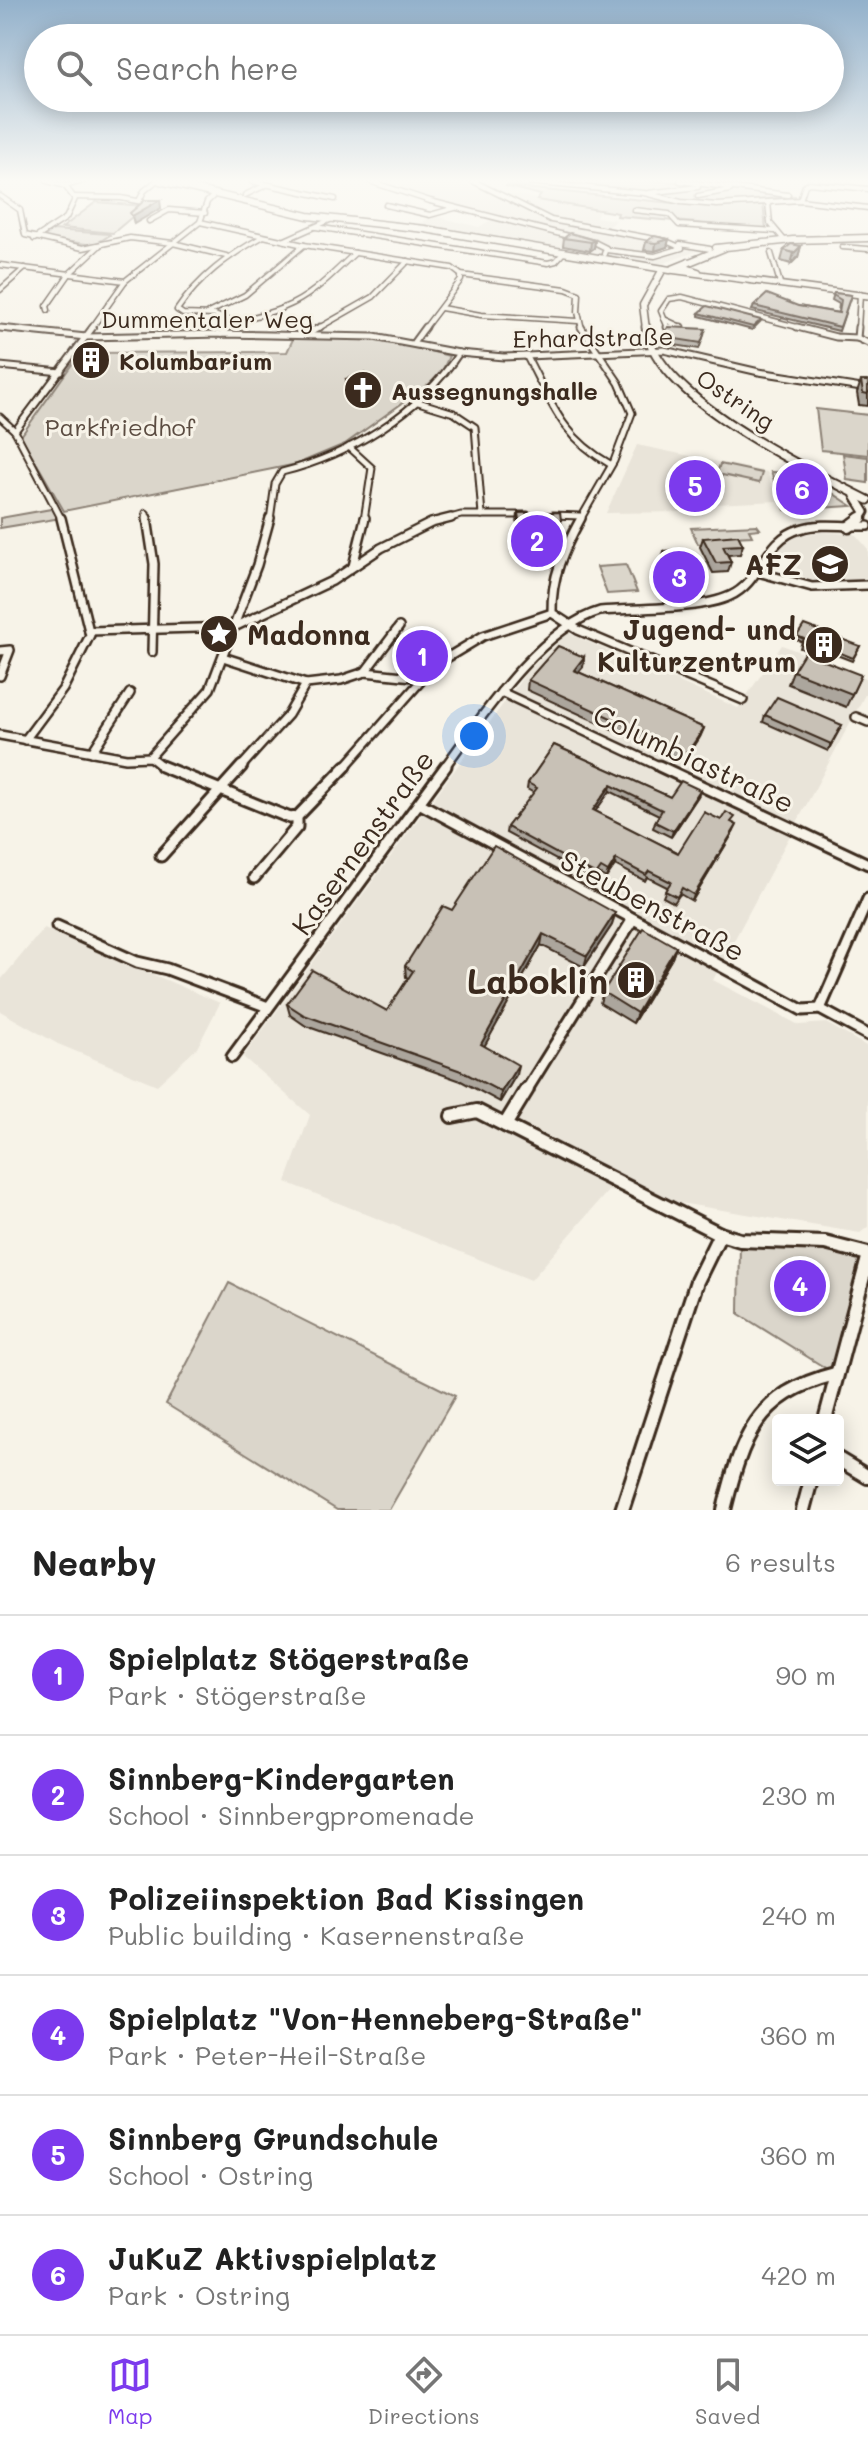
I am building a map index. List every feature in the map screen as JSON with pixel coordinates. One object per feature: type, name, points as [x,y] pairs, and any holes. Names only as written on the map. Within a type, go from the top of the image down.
[{"type":"main road","points":[[561,251],[668,268]]},
{"type":"main road","name":"Ostring","points":[[705,251],[668,268],[651,286],[641,309],[642,328],[651,351],[675,381],[692,396],[781,453],[868,500]]},
{"type":"main road","name":"Ostring","points":[[668,268],[714,251]]},
{"type":"main road","points":[[694,258],[683,267],[702,274]]},
{"type":"main road","points":[[846,488],[861,502],[865,512],[858,522],[849,527]]},
{"type":"street","points":[[48,310],[47,306],[70,273],[93,251]]},
{"type":"street","points":[[15,431],[125,281],[162,251]]},
{"type":"street","points":[[208,251],[226,256]]},
{"type":"street","points":[[235,251],[189,290],[177,310],[183,314],[207,313],[236,323]]},
{"type":"street","points":[[207,313],[245,295],[296,251]]},
{"type":"street","points":[[345,251],[452,268],[461,275],[579,294],[578,321],[597,355],[627,397],[632,413],[610,464],[580,516],[555,579],[552,613]]},
{"type":"street","points":[[474,251],[548,263],[556,261],[564,252]]},
{"type":"street","points":[[602,251],[605,256],[662,256],[677,251]]},
{"type":"street","points":[[221,334],[236,323],[278,310],[308,295],[355,253]]},
{"type":"street","points":[[771,253],[780,283]]},
{"type":"street","points":[[305,336],[373,297],[408,261]]},
{"type":"street","points":[[0,265],[125,281]]},
{"type":"street","points":[[0,290],[25,268]]},
{"type":"street","points":[[668,268],[864,295],[857,338]]},
{"type":"street","points":[[414,342],[461,280],[461,275]]},
{"type":"street","points":[[664,319],[661,311],[665,303],[672,297],[682,297],[868,343]]},
{"type":"street","points":[[441,308],[494,316],[578,321]]},
{"type":"street","name":"Dummentaler Weg","points":[[0,328],[86,337],[221,334],[374,337],[414,342],[459,353]]},
{"type":"street","name":"Erhardstraße","points":[[459,353],[527,357],[651,351],[687,354],[759,372],[868,389]]},
{"type":"street","points":[[150,757],[210,689],[257,565],[270,519],[275,484],[282,472],[330,457],[349,447],[438,382],[459,353]]},
{"type":"street","points":[[527,357],[568,433],[585,450],[610,464]]},
{"type":"street","points":[[0,366],[61,372]]},
{"type":"street","points":[[415,401],[454,413],[475,427],[482,482],[482,515]]},
{"type":"street","points":[[0,417],[15,431],[60,513],[89,631],[63,689],[25,740]]},
{"type":"street","points":[[349,447],[372,468],[366,513],[353,566]]},
{"type":"street","points":[[146,513],[154,564],[155,629],[152,652]]},
{"type":"street","points":[[89,631],[234,627],[311,592],[410,531],[461,515],[536,515]]},
{"type":"street","points":[[547,515],[580,516]]},
{"type":"street","name":"Kasernenstraße","points":[[232,1057],[501,692],[568,623],[600,611],[731,598],[742,592],[777,542],[787,533],[810,527],[868,526]]},
{"type":"street","points":[[758,572],[807,588],[824,590],[868,585]]},
{"type":"street","points":[[552,613],[568,623],[743,700]]},
{"type":"street","points":[[0,735],[126,758],[150,757],[164,768],[290,818],[297,817],[435,665],[466,644],[552,613]]},
{"type":"street","points":[[365,672],[399,627]]},
{"type":"street","points":[[0,651],[10,650],[0,676]]},
{"type":"street","points":[[223,657],[306,684],[341,680],[365,672],[423,678]]},
{"type":"street","points":[[161,856],[288,715],[306,684]]},
{"type":"street","name":"Columbiastraße","points":[[501,692],[868,864]]},
{"type":"street","points":[[92,752],[130,693]]},
{"type":"street","points":[[856,717],[868,722]]},
{"type":"street","name":"Steubenstraße","points":[[419,803],[802,1010],[820,1009],[868,1035]]},
{"type":"street","points":[[254,878],[297,827],[297,817]]},
{"type":"street","points":[[820,1009],[868,899]]},
{"type":"street","points":[[505,1125],[633,919]]},
{"type":"street","points":[[57,926],[137,962],[167,969],[268,1007]]},
{"type":"street","points":[[452,1116],[477,1111],[720,1234],[740,1240],[825,1243],[868,1256],[826,1414]]},
{"type":"street","points":[[622,1510],[697,1281],[720,1234]]},
{"type":"street","points":[[724,1510],[735,1463],[757,1420],[780,1394],[806,1379],[835,1374]]},
{"type":"street","points":[[844,1463],[868,1477]]},
{"type":"street","points":[[803,1510],[809,1486]]},
{"type":"shaded area","points":[[577,251],[696,251],[659,265]]},
{"type":"shaded area","points":[[637,445],[767,472],[777,501],[715,504],[687,512],[606,513]]},
{"type":"shaded area","name":"AFZ","points":[[820,532],[855,534],[868,549],[868,579],[812,587],[778,547],[801,535]]},
{"type":"shaded area","points":[[568,633],[738,708],[782,645],[868,679],[868,689],[713,980],[799,1025],[826,1023],[868,1047],[868,1227],[860,1233],[608,1191],[531,1280],[286,1182],[310,1115],[243,1057],[526,673]]},
{"type":"shaded area","points":[[44,928],[220,1003],[197,1048],[157,1085],[58,1044],[0,1011],[0,981]]},
{"type":"green space","name":"Parkfriedhof","points":[[294,337],[391,341],[449,356],[441,374],[345,444],[297,464],[64,511],[21,436],[80,353],[287,352]]},
{"type":"green space","points":[[816,409],[868,415],[868,455],[821,450]]},
{"type":"green space","points":[[843,454],[868,457],[868,483],[847,480]]},
{"type":"green space","points":[[720,464],[762,473],[759,483],[722,475],[713,500],[709,499]]},
{"type":"green space","points":[[771,472],[802,473],[852,506],[785,510]]},
{"type":"green space","points":[[57,508],[61,518],[0,528],[0,518]]},
{"type":"green space","points":[[757,525],[760,529],[749,530],[752,536],[731,537],[732,542],[698,544],[691,528]]},
{"type":"green space","points":[[626,565],[637,592],[607,594],[597,567]]},
{"type":"green space","points":[[417,634],[445,647],[422,670],[405,666]]},
{"type":"green space","points":[[740,1240],[868,1254],[835,1374],[739,1314]]},
{"type":"green space","points":[[229,1283],[455,1396],[389,1510],[337,1510],[166,1404]]},
{"type":"building","points":[[834,293],[851,295],[840,327],[754,306],[767,294],[798,306],[839,313],[841,300]]},
{"type":"building","points":[[707,306],[761,320],[753,327],[699,313]]},
{"type":"building","points":[[668,327],[706,329],[701,343],[663,337]]},
{"type":"building","points":[[364,373],[373,386],[352,387],[346,379]]},
{"type":"building","points":[[861,381],[868,381],[868,394],[863,393]]},
{"type":"building","points":[[560,512],[562,528],[551,528],[553,543],[522,543],[518,513]]},
{"type":"building","points":[[738,535],[743,545],[723,546],[731,562],[716,563],[703,538]]},
{"type":"building","points":[[681,550],[696,573],[661,576],[658,568],[667,567],[662,558],[667,557],[664,551]]},
{"type":"building","name":"Jugend- und Kulturzentrum","points":[[804,625],[860,646],[853,658],[831,649],[827,655],[801,645],[804,639],[797,636]]},
{"type":"building","points":[[558,646],[584,657],[574,670],[704,728],[687,753],[528,680]]},
{"type":"building","points":[[804,653],[861,675],[852,694],[793,671]]},
{"type":"building","points":[[777,697],[842,725],[831,744],[765,715]]},
{"type":"building","points":[[554,745],[670,797],[681,781],[700,790],[673,831],[655,822],[662,810],[611,785],[593,810],[678,853],[704,812],[721,820],[726,812],[735,817],[731,822],[737,825],[694,895],[682,888],[677,897],[665,891],[671,882],[649,871],[646,875],[616,859],[608,872],[601,868],[596,875],[507,827],[537,788],[528,783]]},
{"type":"building","points":[[494,846],[615,913],[587,956],[543,934],[481,1044],[518,1065],[501,1092],[461,1071],[304,1015],[287,1004],[312,970],[387,1011],[413,971],[405,966],[443,906],[452,910]]},
{"type":"building","name":"Laboklin","points":[[643,928],[676,947],[637,1013],[603,992]]},
{"type":"place","name":"Kolumbarium","points":[[91,360]]},
{"type":"place","name":"Aussegnungshalle","points":[[363,390]]},
{"type":"place","name":"Sinnberg Grundschule","points":[[695,486]]},
{"type":"place","name":"JuKuZ Aktivspielplatz","points":[[802,489]]},
{"type":"place","name":"Sinnberg-Kindergarten","points":[[537,541]]},
{"type":"place","name":"AFZ","points":[[830,564]]},
{"type":"place","name":"Polizeiinspektion Bad Kissingen","points":[[679,577]]},
{"type":"place","name":"Madonna","points":[[219,634]]},
{"type":"place","name":"Jugend- und Kulturzentrum","points":[[824,645]]},
{"type":"place","name":"Spielplatz Stögerstraße","points":[[422,656]]},
{"type":"place","name":"Laboklin","points":[[636,980]]},
{"type":"place","name":"Spielplatz \"Von-Henneberg-Straße\"","points":[[800,1286]]}]
